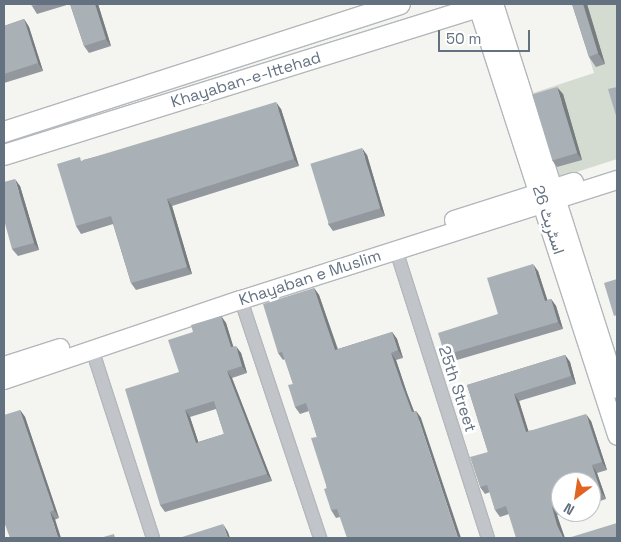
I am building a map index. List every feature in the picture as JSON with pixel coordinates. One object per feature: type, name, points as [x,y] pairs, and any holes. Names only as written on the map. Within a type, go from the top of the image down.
[{"type":"main road","name":"Khayaban-e-Ittehad","points":[[4,132],[400,4]]},
{"type":"main road","name":"Khayaban-e-Ittehad","points":[[4,155],[484,5]]},
{"type":"street","name":"اسٹریٹ 26","points":[[484,5],[548,197],[617,389]]},
{"type":"street","name":"Khayaban e Muslim","points":[[4,380],[92,349],[168,318],[241,300],[396,250],[548,197],[617,168]]},
{"type":"street","name":"Khayaban e Muslim","points":[[4,366],[168,318],[548,197],[617,180]]},
{"type":"street","name":"اسٹریٹ 26","points":[[548,197],[617,436]]},
{"type":"street","name":"25th Street","points":[[396,250],[488,538]]},
{"type":"street","points":[[241,300],[320,538]]},
{"type":"street","points":[[92,349],[153,538]]},
{"type":"shaded area","points":[[573,4],[617,4],[617,159],[558,178],[533,93],[594,73]]},
{"type":"building","points":[[70,4],[95,4],[106,39],[84,46]]},
{"type":"building","points":[[572,4],[583,4],[598,53],[589,57]]},
{"type":"building","points":[[24,19],[38,63],[4,74],[4,26]]},
{"type":"building","points":[[557,87],[577,153],[552,161],[532,95]]},
{"type":"building","points":[[617,87],[617,119],[608,89]]},
{"type":"building","points":[[276,102],[294,159],[167,199],[187,267],[131,283],[111,216],[76,226],[57,164],[80,157],[81,161]]},
{"type":"building","points":[[362,148],[380,208],[329,224],[310,164]]},
{"type":"building","points":[[15,179],[34,243],[12,249],[4,220],[4,182]]},
{"type":"building","points":[[533,264],[545,301],[551,299],[558,322],[445,355],[438,333],[498,314],[487,278]]},
{"type":"building","points":[[617,279],[617,315],[614,316],[604,283]]},
{"type":"building","points":[[314,288],[335,350],[392,332],[398,350],[391,353],[412,412],[416,411],[458,538],[347,538],[337,509],[331,510],[324,489],[327,488],[311,438],[317,437],[306,403],[295,407],[288,385],[293,384],[282,352],[278,353],[263,304]]},
{"type":"building","points":[[221,316],[231,347],[236,346],[242,366],[227,371],[267,474],[160,505],[125,389],[179,372],[168,340],[193,332],[191,325]],"holes":[[[214,401],[224,434],[196,443],[185,410]]]},
{"type":"building","points":[[565,355],[571,376],[514,394],[526,432],[586,414],[602,462],[592,465],[594,472],[551,472],[551,522],[556,522],[563,538],[516,538],[506,506],[495,510],[487,485],[480,487],[470,457],[488,452],[467,385]]},
{"type":"building","points":[[20,410],[54,510],[50,512],[58,538],[10,538],[4,522],[4,415]]},
{"type":"building","points":[[617,523],[617,538],[568,538]]},
{"type":"building","points":[[223,524],[228,538],[179,538]]},
{"type":"building","points":[[114,534],[115,538],[100,538]]}]
